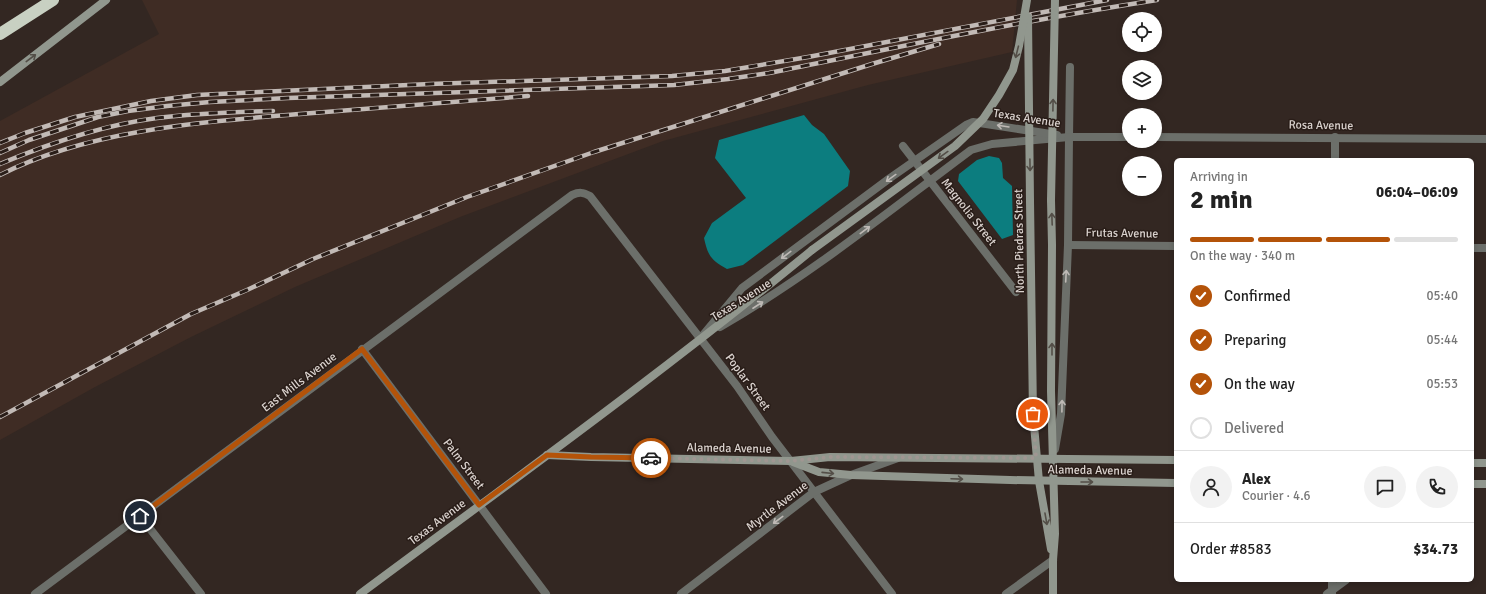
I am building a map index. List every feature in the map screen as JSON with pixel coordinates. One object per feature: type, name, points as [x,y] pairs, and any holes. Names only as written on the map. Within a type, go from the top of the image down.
[{"type":"highway","points":[[0,34],[53,0]]},
{"type":"main road","points":[[0,82],[106,0]]},
{"type":"main road","points":[[700,338],[756,296],[812,250],[955,146],[983,119],[999,96],[1013,70],[1028,0]]},
{"type":"main road","name":"North Piedras Street","points":[[1028,0],[1033,414],[1039,481],[1053,560]]},
{"type":"main road","points":[[1053,594],[1055,534],[1051,391],[1051,200],[1054,0]]},
{"type":"main road","name":"Texas Avenue","points":[[360,594],[547,455],[700,338]]},
{"type":"main road","name":"Alameda Avenue","points":[[547,455],[791,461],[830,457],[1174,460]]},
{"type":"main road","name":"Alameda Avenue","points":[[791,461],[819,472],[851,475],[1053,482],[1174,483]]},
{"type":"main road","points":[[1474,463],[1486,463]]},
{"type":"main road","points":[[1474,484],[1486,484]]},
{"type":"street","points":[[1053,458],[1062,414],[1068,245],[1070,67]]},
{"type":"street","name":"Texas Avenue","points":[[700,338],[742,288],[966,125],[973,122],[1069,137]]},
{"type":"street","points":[[1069,137],[1122,137]]},
{"type":"street","name":"Texas Avenue","points":[[700,338],[761,303],[843,246],[971,150],[992,144],[1069,137]]},
{"type":"street","name":"Rosa Avenue","points":[[1162,137],[1486,139]]},
{"type":"street","points":[[1335,137],[1335,158]]},
{"type":"street","name":"Magnolia Street","points":[[903,146],[1016,292]]},
{"type":"street","name":"Poplar Street","points":[[579,192],[590,196],[737,386],[772,437],[892,594]]},
{"type":"street","name":"East Mills Avenue","points":[[35,594],[362,349],[572,194],[579,192]]},
{"type":"street","name":"Frutas Avenue","points":[[1068,245],[1174,246]]},
{"type":"street","points":[[1474,248],[1486,248]]},
{"type":"street","name":"Palm Street","points":[[362,349],[546,594]]},
{"type":"street","name":"Myrtle Avenue","points":[[681,594],[814,492],[851,475],[899,458]]},
{"type":"street","points":[[140,516],[201,594]]},
{"type":"street","points":[[1006,594],[1053,560]]},
{"type":"street","points":[[1330,593],[1332,582]]},
{"type":"street","points":[[1330,593],[1344,582]]},
{"type":"shaded area","points":[[142,0],[1017,0],[1012,52],[868,85],[663,141],[460,217],[295,287],[191,337],[95,387],[0,440],[0,121],[159,34]]},
{"type":"water","points":[[804,115],[812,125],[824,134],[850,171],[848,186],[743,265],[727,269],[711,257],[704,238],[712,223],[746,198],[715,158],[719,140]]},
{"type":"water","points":[[989,156],[999,158],[1002,163],[1003,178],[1012,186],[1013,235],[1002,239],[958,181],[959,174],[977,160]]},
{"type":"railway","points":[[0,143],[25,133],[75,117],[151,101],[197,95],[430,84],[672,76],[725,71],[808,57],[1107,0]]},
{"type":"railway","points":[[0,153],[29,140],[98,117],[128,111],[210,102],[288,98],[674,85],[769,73],[1011,25],[1157,0]]},
{"type":"railway","points":[[0,417],[191,314],[313,259],[467,197],[594,152],[939,44]]},
{"type":"railway","points":[[0,175],[34,160],[70,148],[108,138],[185,125],[263,117],[528,96]]},
{"type":"railway","points":[[0,164],[57,142],[97,130],[137,121],[171,116],[273,111]]},
{"type":"way so far","points":[[651,458],[791,461],[830,457],[1036,458],[1033,414]]},
{"type":"route","points":[[140,516],[202,471],[362,349],[479,505],[547,455],[651,458]]}]
